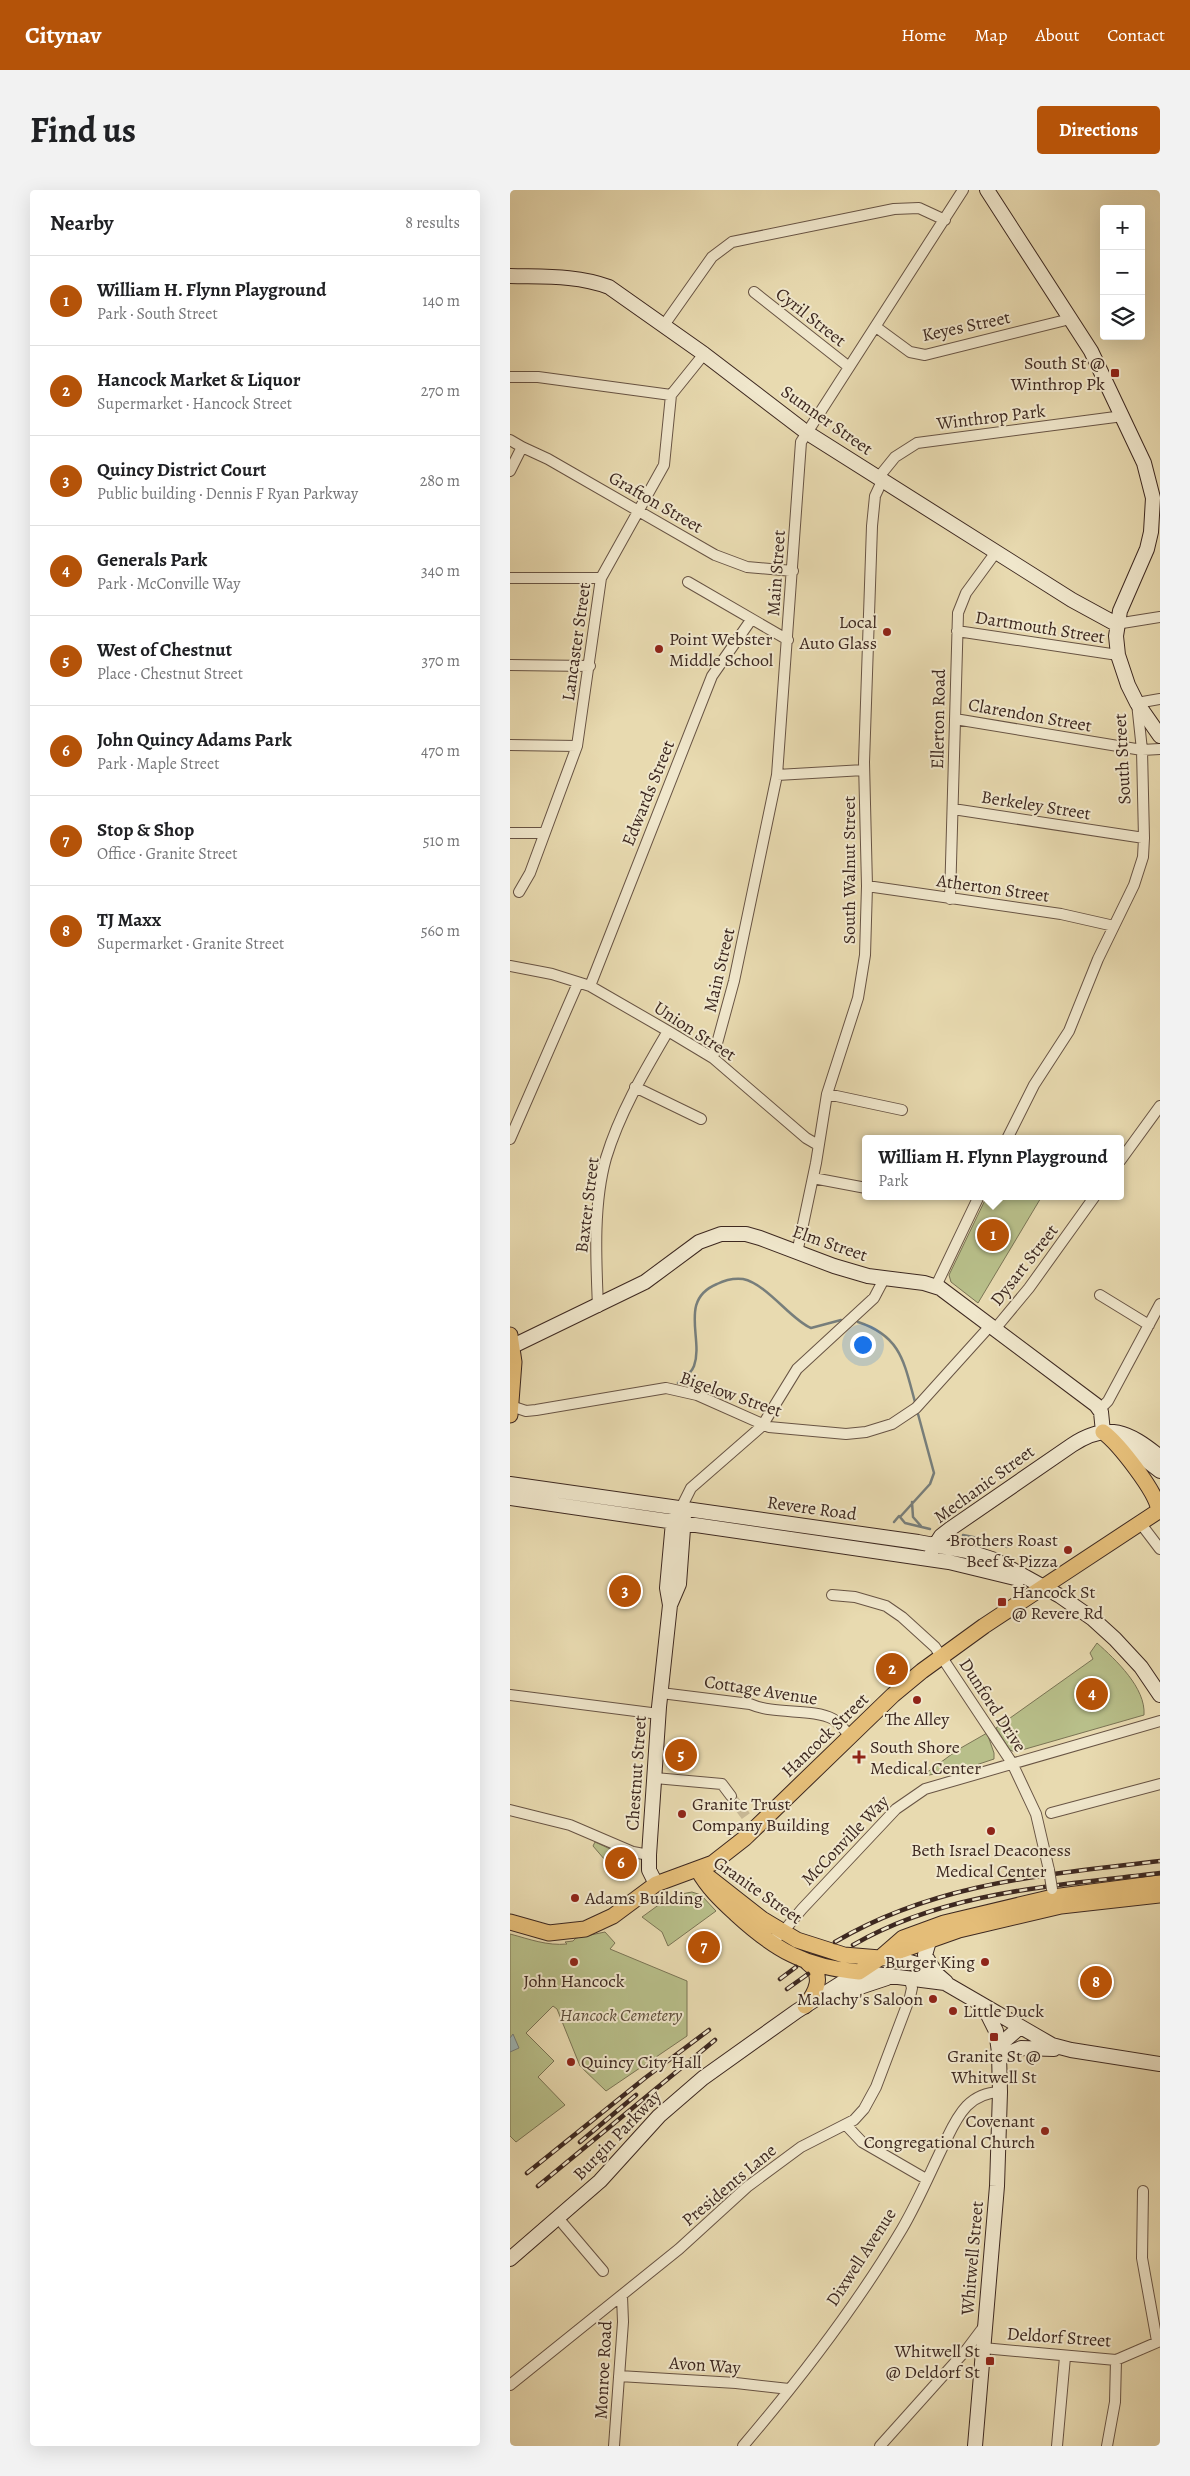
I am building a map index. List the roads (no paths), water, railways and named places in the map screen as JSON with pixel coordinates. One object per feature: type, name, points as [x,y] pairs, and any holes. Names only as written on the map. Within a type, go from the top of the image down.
[{"type":"main road","points":[[511,1410],[514,1362],[512,1340]]},
{"type":"main road","points":[[1103,1432],[1125,1454],[1155,1498],[1160,1510]]},
{"type":"main road","name":"Hancock Street","points":[[510,1922],[549,1933],[581,1930],[600,1923],[656,1884],[698,1870],[721,1858],[752,1824],[902,1687],[942,1656],[1044,1586],[1160,1510]]},
{"type":"main road","name":"Granite Street","points":[[698,1870],[714,1879],[782,1933],[833,1952],[880,1958]]},
{"type":"main road","name":"Granite Street","points":[[698,1870],[712,1891],[769,1943],[787,1954],[808,1963],[859,1972]]},
{"type":"main road","name":"Burgin Parkway","points":[[859,1972],[880,1958],[903,1938],[929,1928],[1052,1893],[1160,1883]]},
{"type":"main road","name":"Burgin Parkway","points":[[880,1958],[958,1930],[1061,1906],[1160,1895]]},
{"type":"main road","points":[[805,2006],[813,1996],[818,1982],[814,1969],[808,1963]]},
{"type":"street","name":"Main Street","points":[[713,1058],[734,981],[777,775],[801,448],[806,432],[876,327],[963,190]]},
{"type":"street","name":"South Street","points":[[987,190],[1090,351],[1144,463],[1153,498],[1153,514],[1147,549],[1116,624],[1118,655],[1128,685],[1137,703],[1142,750],[1144,838],[1142,858],[1134,885],[1069,1030],[1034,1085],[1009,1135]]},
{"type":"street","points":[[664,325],[712,257],[732,242],[894,209],[919,208],[945,220]]},
{"type":"street","name":"Sumner Street","points":[[510,276],[566,277],[596,282],[609,288],[704,354],[806,432],[1072,600],[1116,624]]},
{"type":"street","name":"Cyril Street","points":[[754,292],[849,367]]},
{"type":"street","name":"Keyes Street","points":[[876,327],[910,352],[925,355],[1070,319]]},
{"type":"street","points":[[510,377],[538,377],[672,395],[704,354]]},
{"type":"street","name":"Lancaster Street","points":[[519,892],[530,873],[577,746],[590,666],[601,578],[664,465],[672,395]]},
{"type":"street","name":"Winthrop Park","points":[[880,480],[895,457],[917,443],[1122,416]]},
{"type":"street","name":"Grafton Street","points":[[510,440],[548,459],[732,562],[747,567],[792,571]]},
{"type":"street","points":[[510,471],[522,447]]},
{"type":"street","name":"South Walnut Street","points":[[797,1253],[813,1178],[827,1094],[862,980],[866,937],[867,886],[864,770],[873,519],[875,496],[880,480]]},
{"type":"street","name":"Ellerton Road","points":[[950,899],[957,630],[961,602],[996,552]]},
{"type":"street","points":[[510,578],[601,578]]},
{"type":"street","points":[[688,582],[788,640]]},
{"type":"street","points":[[1116,624],[1160,617]]},
{"type":"street","name":"Edwards Street","points":[[590,986],[712,676],[751,620]]},
{"type":"street","name":"Dartmouth Street","points":[[957,630],[1118,655]]},
{"type":"street","points":[[510,665],[590,666]]},
{"type":"street","points":[[1160,699],[1137,703],[1160,736]]},
{"type":"street","name":"Clarendon Street","points":[[955,719],[1142,750],[1160,749]]},
{"type":"street","points":[[510,745],[577,746]]},
{"type":"street","points":[[777,775],[864,770]]},
{"type":"street","name":"Berkeley Street","points":[[953,809],[1144,838]]},
{"type":"street","points":[[510,832],[544,833]]},
{"type":"street","name":"Atherton Street","points":[[867,886],[1061,914],[1114,926]]},
{"type":"street","name":"Union Street","points":[[510,966],[552,974],[590,986],[668,1031],[713,1058],[806,1138],[818,1144]]},
{"type":"street","points":[[510,1139],[578,982]]},
{"type":"street","name":"Baxter Street","points":[[598,1307],[596,1253],[606,1160],[621,1117],[635,1087],[668,1031]]},
{"type":"street","points":[[635,1087],[701,1119]]},
{"type":"street","points":[[827,1094],[902,1110]]},
{"type":"street","points":[[1124,1156],[1160,1106]]},
{"type":"street","points":[[813,1178],[862,1187]]},
{"type":"street","points":[[936,1286],[977,1200]]},
{"type":"street","name":"Dysart Street","points":[[992,1327],[1030,1288],[1092,1200]]},
{"type":"street","name":"Elm Street","points":[[512,1340],[598,1307],[656,1276],[699,1242],[721,1234],[746,1234],[834,1266],[884,1279],[936,1286],[1100,1409]]},
{"type":"street","points":[[681,1508],[691,1488],[762,1426],[797,1369],[874,1298],[884,1279]]},
{"type":"street","points":[[1100,1295],[1149,1325]]},
{"type":"street","points":[[1103,1432],[1100,1409],[1108,1401],[1159,1309]]},
{"type":"street","name":"Bigelow Street","points":[[511,1410],[536,1410],[666,1388],[697,1395],[762,1426],[852,1434],[886,1427],[916,1408],[992,1327]]},
{"type":"street","points":[[1103,1432],[1118,1432],[1128,1435],[1160,1458]]},
{"type":"street","points":[[1103,1432],[1126,1443],[1160,1471]]},
{"type":"street","name":"Mechanic Street","points":[[887,1553],[928,1552],[950,1529],[1072,1444],[1089,1435],[1103,1432]]},
{"type":"street","name":"Revere Road","points":[[510,1484],[936,1545],[995,1560],[1044,1586]]},
{"type":"street","name":"Revere Road","points":[[510,1498],[964,1564],[1044,1586]]},
{"type":"street","name":"Chestnut Street","points":[[656,1884],[649,1870],[649,1855],[659,1714],[670,1605],[678,1589],[678,1523],[681,1508]]},
{"type":"street","points":[[1141,1524],[1160,1549]]},
{"type":"street","points":[[1044,1586],[1081,1610],[1110,1633],[1140,1667],[1160,1696]]},
{"type":"street","name":"Dunford Drive","points":[[832,1595],[855,1597],[886,1606],[926,1638],[942,1656],[1012,1763],[1036,1814],[1049,1870],[1052,1893]]},
{"type":"street","name":"Cottage Avenue","points":[[661,1692],[750,1704],[762,1709],[830,1718],[850,1736]]},
{"type":"street","points":[[510,1695],[659,1714]]},
{"type":"street","name":"McConville Way","points":[[769,1943],[782,1933],[802,1909],[908,1799],[925,1789],[1160,1721]]},
{"type":"street","points":[[655,1778],[722,1784],[731,1796]]},
{"type":"street","points":[[1051,1813],[1160,1784]]},
{"type":"street","points":[[510,1810],[570,1825],[633,1852],[649,1855]]},
{"type":"street","points":[[929,1941],[925,1955],[935,1972]]},
{"type":"street","name":"Granite Street","points":[[880,1958],[915,1962],[935,1972],[950,1986]]},
{"type":"street","name":"Granite Street","points":[[859,1972],[933,1980],[950,1986],[1045,2042],[1065,2049],[1160,2064]]},
{"type":"street","name":"Burgin Parkway","points":[[510,2260],[600,2182],[660,2116],[682,2096],[714,2070],[805,2006],[859,1972]]},
{"type":"street","points":[[805,2006],[903,1977]]},
{"type":"street","name":"Presidents Lane","points":[[510,2384],[679,2249],[747,2187],[801,2146],[846,2125],[864,2109],[876,2087],[910,1997],[912,1986],[903,1977]]},
{"type":"street","points":[[984,2006],[996,2032],[1003,2054],[1021,2048],[1065,2049]]},
{"type":"street","name":"Whitwell Street","points":[[975,2446],[996,2196],[1000,2074],[1003,2054],[1016,2040],[1019,2028]]},
{"type":"street","name":"Dixwell Avenue","points":[[744,2446],[879,2266],[903,2228],[963,2108],[978,2096],[1000,2092]]},
{"type":"street","points":[[846,2125],[862,2142],[926,2179]]},
{"type":"street","points":[[1143,2191],[1142,2258],[1158,2341]]},
{"type":"street","points":[[558,2218],[603,2271]]},
{"type":"street","name":"Monroe Road","points":[[614,2446],[623,2322],[622,2296]]},
{"type":"street","points":[[880,2446],[967,2349],[985,2325]]},
{"type":"street","name":"Deldorf Street","points":[[983,2348],[1026,2350],[1065,2356],[1116,2360],[1158,2341]]},
{"type":"street","points":[[1057,2446],[1065,2356]]},
{"type":"street","points":[[1107,2446],[1115,2402],[1116,2360]]},
{"type":"street","name":"Avon Way","points":[[619,2376],[736,2383],[788,2389]]},
{"type":"water","points":[[513,2034],[519,2048],[510,2052],[510,2038]]},
{"type":"waterway","points":[[678,1383],[689,1374],[694,1366],[696,1355],[695,1310],[698,1300],[705,1291],[720,1283],[736,1279],[752,1282],[770,1295],[795,1318],[811,1328],[841,1320]]},
{"type":"waterway","points":[[858,1322],[884,1335],[892,1343],[908,1375],[915,1402]]},
{"type":"waterway","points":[[918,1414],[934,1473],[930,1484],[900,1517],[905,1523],[930,1529]]},
{"type":"waterway","points":[[912,1502],[913,1517],[921,1526]]},
{"type":"waterway","points":[[894,1522],[899,1516]]},
{"type":"waterway","points":[[963,1535],[993,1541],[1007,1547]]},
{"type":"tunnel","points":[[731,1796],[748,1819]]},
{"type":"railway","points":[[835,1942],[874,1922],[913,1906],[993,1884],[1075,1871],[1160,1861]]},
{"type":"railway","points":[[853,1945],[889,1927],[926,1913],[964,1902],[1042,1887],[1160,1873]]},
{"type":"railway","points":[[780,1979],[796,1967]]},
{"type":"railway","points":[[787,1989],[808,1974]]},
{"type":"railway","points":[[527,2173],[645,2078],[709,2030]]},
{"type":"railway","points":[[538,2186],[715,2040]]},
{"type":"railway","points":[[580,2142],[636,2095]]},
{"type":"place","name":"South St @ Winthrop Pk","points":[[1115,373]]},
{"type":"place","name":"Local Auto Glass","points":[[887,632]]},
{"type":"place","name":"Point Webster Middle School","points":[[659,649]]},
{"type":"place","name":"William H. Flynn Playground","points":[[993,1235]]},
{"type":"place","name":"Brothers Roast Beef & Pizza","points":[[1068,1550]]},
{"type":"place","name":"Quincy District Court","points":[[625,1591]]},
{"type":"place","name":"Hancock St @ Revere Rd","points":[[1002,1602]]},
{"type":"place","name":"Hancock Market & Liquor","points":[[892,1669]]},
{"type":"place","name":"Generals Park","points":[[1092,1694]]},
{"type":"place","name":"The Alley","points":[[917,1700]]},
{"type":"place","name":"West of Chestnut","points":[[681,1755]]},
{"type":"place","name":"South Shore Medical Center","points":[[859,1757]]},
{"type":"place","name":"Granite Trust Company Building","points":[[682,1814]]},
{"type":"place","name":"Beth Israel Deaconess Medical Center","points":[[991,1831]]},
{"type":"place","name":"John Quincy Adams Park","points":[[621,1863]]},
{"type":"place","name":"Adams Building","points":[[575,1898]]},
{"type":"place","name":"Stop & Shop","points":[[704,1947]]},
{"type":"place","name":"John Hancock","points":[[574,1962]]},
{"type":"place","name":"Burger King","points":[[985,1962]]},
{"type":"place","name":"TJ Maxx","points":[[1096,1982]]},
{"type":"place","name":"Malachy's Saloon","points":[[933,1999]]},
{"type":"place","name":"Little Duck","points":[[953,2011]]},
{"type":"place","name":"Granite St @ Whitwell St","points":[[994,2037]]},
{"type":"place","name":"Quincy City Hall","points":[[571,2062]]},
{"type":"place","name":"Covenant Congregational Church","points":[[1045,2131]]},
{"type":"place","name":"Whitwell St @ Deldorf St","points":[[990,2361]]},
{"type":"park label","name":"Hancock Cemetery","points":[[621,2015]]}]
